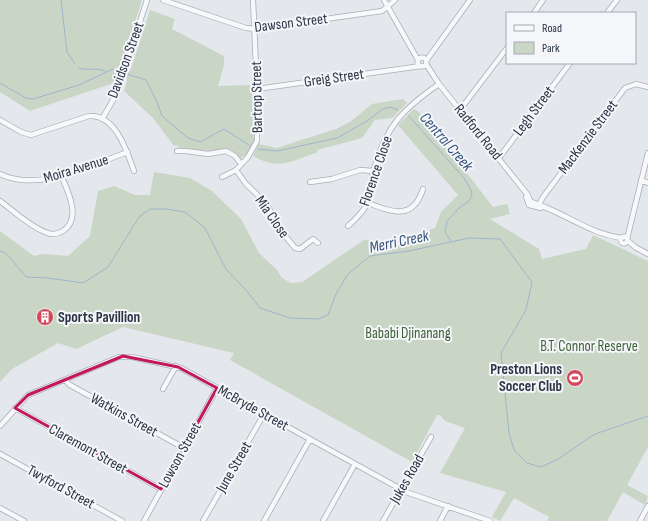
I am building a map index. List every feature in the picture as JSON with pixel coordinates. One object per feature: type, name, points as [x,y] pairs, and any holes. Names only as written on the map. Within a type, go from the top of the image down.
[{"type":"street","name":"Davidson Street","points":[[102,119],[116,95],[147,0]]},
{"type":"street","name":"Dawson Street","points":[[163,0],[246,28],[255,29],[382,11],[395,0]]},
{"type":"street","name":"Bartrop Street","points":[[222,177],[236,170],[248,157],[257,141],[257,89],[253,0]]},
{"type":"street","name":"Radford Road","points":[[384,0],[422,62],[499,158],[531,202],[609,236],[624,240]]},
{"type":"street","points":[[422,62],[470,0]]},
{"type":"street","points":[[535,12],[543,0]]},
{"type":"street","points":[[608,12],[617,0]]},
{"type":"street","points":[[460,110],[506,49]]},
{"type":"street","name":"Greig Street","points":[[257,89],[410,68],[422,62]]},
{"type":"street","name":"Legh Street","points":[[499,158],[569,64]]},
{"type":"street","name":"Florence Close","points":[[348,226],[361,214],[368,203],[374,171],[384,142],[398,117],[439,84]]},
{"type":"street","name":"MacKenzie Street","points":[[539,206],[543,197],[625,88],[636,84],[648,87]]},
{"type":"street","points":[[0,120],[21,132],[31,135],[89,116],[102,119],[113,128],[128,152],[134,171]]},
{"type":"street","points":[[177,151],[208,154],[226,151],[235,156],[241,164]]},
{"type":"street","name":"Moira Avenue","points":[[1,176],[31,181],[61,175],[128,152]]},
{"type":"street","points":[[648,153],[624,240],[648,254]]},
{"type":"street","name":"Mia Close","points":[[236,170],[246,184],[265,202],[282,232],[295,248],[300,249],[313,238],[318,243]]},
{"type":"street","points":[[310,182],[332,179],[360,170],[374,171]]},
{"type":"street","points":[[0,201],[40,230],[52,234],[61,232],[71,221],[73,212],[61,175]]},
{"type":"street","points":[[641,180],[648,183]]},
{"type":"street","points":[[368,203],[388,211],[402,212],[417,202],[422,188]]},
{"type":"street","name":"McBryde Street","points":[[0,426],[28,395],[123,356],[176,366],[401,489],[490,521]]},
{"type":"street","points":[[163,389],[176,366]]},
{"type":"street","name":"Watkins Street","points":[[65,380],[70,385],[184,448]]},
{"type":"street","name":"Lowson Street","points":[[144,521],[217,388]]},
{"type":"street","name":"Claremont Street","points":[[15,408],[161,489]]},
{"type":"street","name":"June Street","points":[[203,521],[264,414]]},
{"type":"street","name":"Jukes Road","points":[[383,521],[431,437]]},
{"type":"street","points":[[264,521],[310,439]]},
{"type":"street","name":"Twyford Street","points":[[0,454],[122,521]]},
{"type":"street","points":[[323,521],[355,464]]},
{"type":"street","points":[[440,521],[448,506]]},
{"type":"street","points":[[640,521],[648,506]]},
{"type":"street","points":[[0,508],[24,521]]},
{"type":"highlighted area","points":[[123,356],[178,367],[217,388],[161,489],[15,408],[28,395]]},
{"type":"green space","points":[[0,0],[142,0],[120,67],[121,70],[114,83],[30,111],[0,92]]},
{"type":"green space","points":[[150,10],[175,19],[172,29],[224,56],[224,65],[218,86],[252,85],[254,141],[247,154],[239,159],[232,152],[180,149],[177,145],[174,146],[153,118],[124,91],[127,81],[126,75],[131,69]]},
{"type":"green space","points":[[403,99],[407,103],[392,118],[375,120],[362,138],[317,150],[318,152],[285,163],[270,163],[253,156],[259,144],[277,148],[336,129],[350,122],[372,104]]},
{"type":"green space","points":[[414,109],[420,113],[493,207],[507,204],[510,214],[490,219],[539,249],[542,259],[586,249],[593,235],[648,261],[648,447],[627,485],[648,496],[645,505],[623,492],[607,521],[547,521],[549,517],[514,498],[500,521],[492,517],[506,492],[440,473],[465,428],[445,421],[440,415],[437,415],[412,462],[230,360],[234,353],[123,327],[76,349],[58,343],[12,369],[0,382],[0,231],[34,256],[43,254],[68,256],[90,236],[98,191],[114,186],[135,195],[150,195],[154,172],[190,178],[212,191],[241,219],[259,253],[277,270],[282,278],[291,283],[302,282],[364,240],[397,241],[435,228],[441,212],[458,195],[398,125]]},
{"type":"waterway","points":[[61,0],[67,52],[75,64]]},
{"type":"waterway","points":[[79,68],[105,71]]},
{"type":"waterway","name":"Central Creek","points":[[0,83],[26,98],[33,99],[79,85],[113,69],[120,72]]},
{"type":"waterway","name":"Central Creek","points":[[127,74],[146,80],[162,116],[188,138],[200,142],[224,129],[252,147]]},
{"type":"waterway","name":"Central Creek","points":[[258,149],[277,151],[337,138],[367,121],[383,109],[390,107],[398,110]]},
{"type":"waterway","name":"Central Creek","points":[[408,115],[464,178],[471,190],[472,196],[468,202],[459,208],[447,221],[445,232],[451,241]]},
{"type":"waterway","name":"Merri Creek","points":[[0,251],[6,253],[26,277],[48,278],[83,283],[108,267],[139,217],[150,209],[166,209],[185,212],[205,228],[226,269],[246,290],[260,308],[290,318],[318,319],[328,315],[336,294],[348,274],[370,256],[409,251],[469,238],[500,239],[532,282],[526,310],[501,353],[509,433],[514,450],[527,463],[541,467],[558,459],[595,434],[648,416]]},
{"type":"place","name":"Sports Pavillion","points":[[45,317]]},
{"type":"place","name":"Preston Lions Soccer Club","points":[[575,378]]},
{"type":"park label","name":"Bababi Djinanang","points":[[408,333]]},
{"type":"park label","name":"B.T. Connor Reserve","points":[[589,346]]}]
